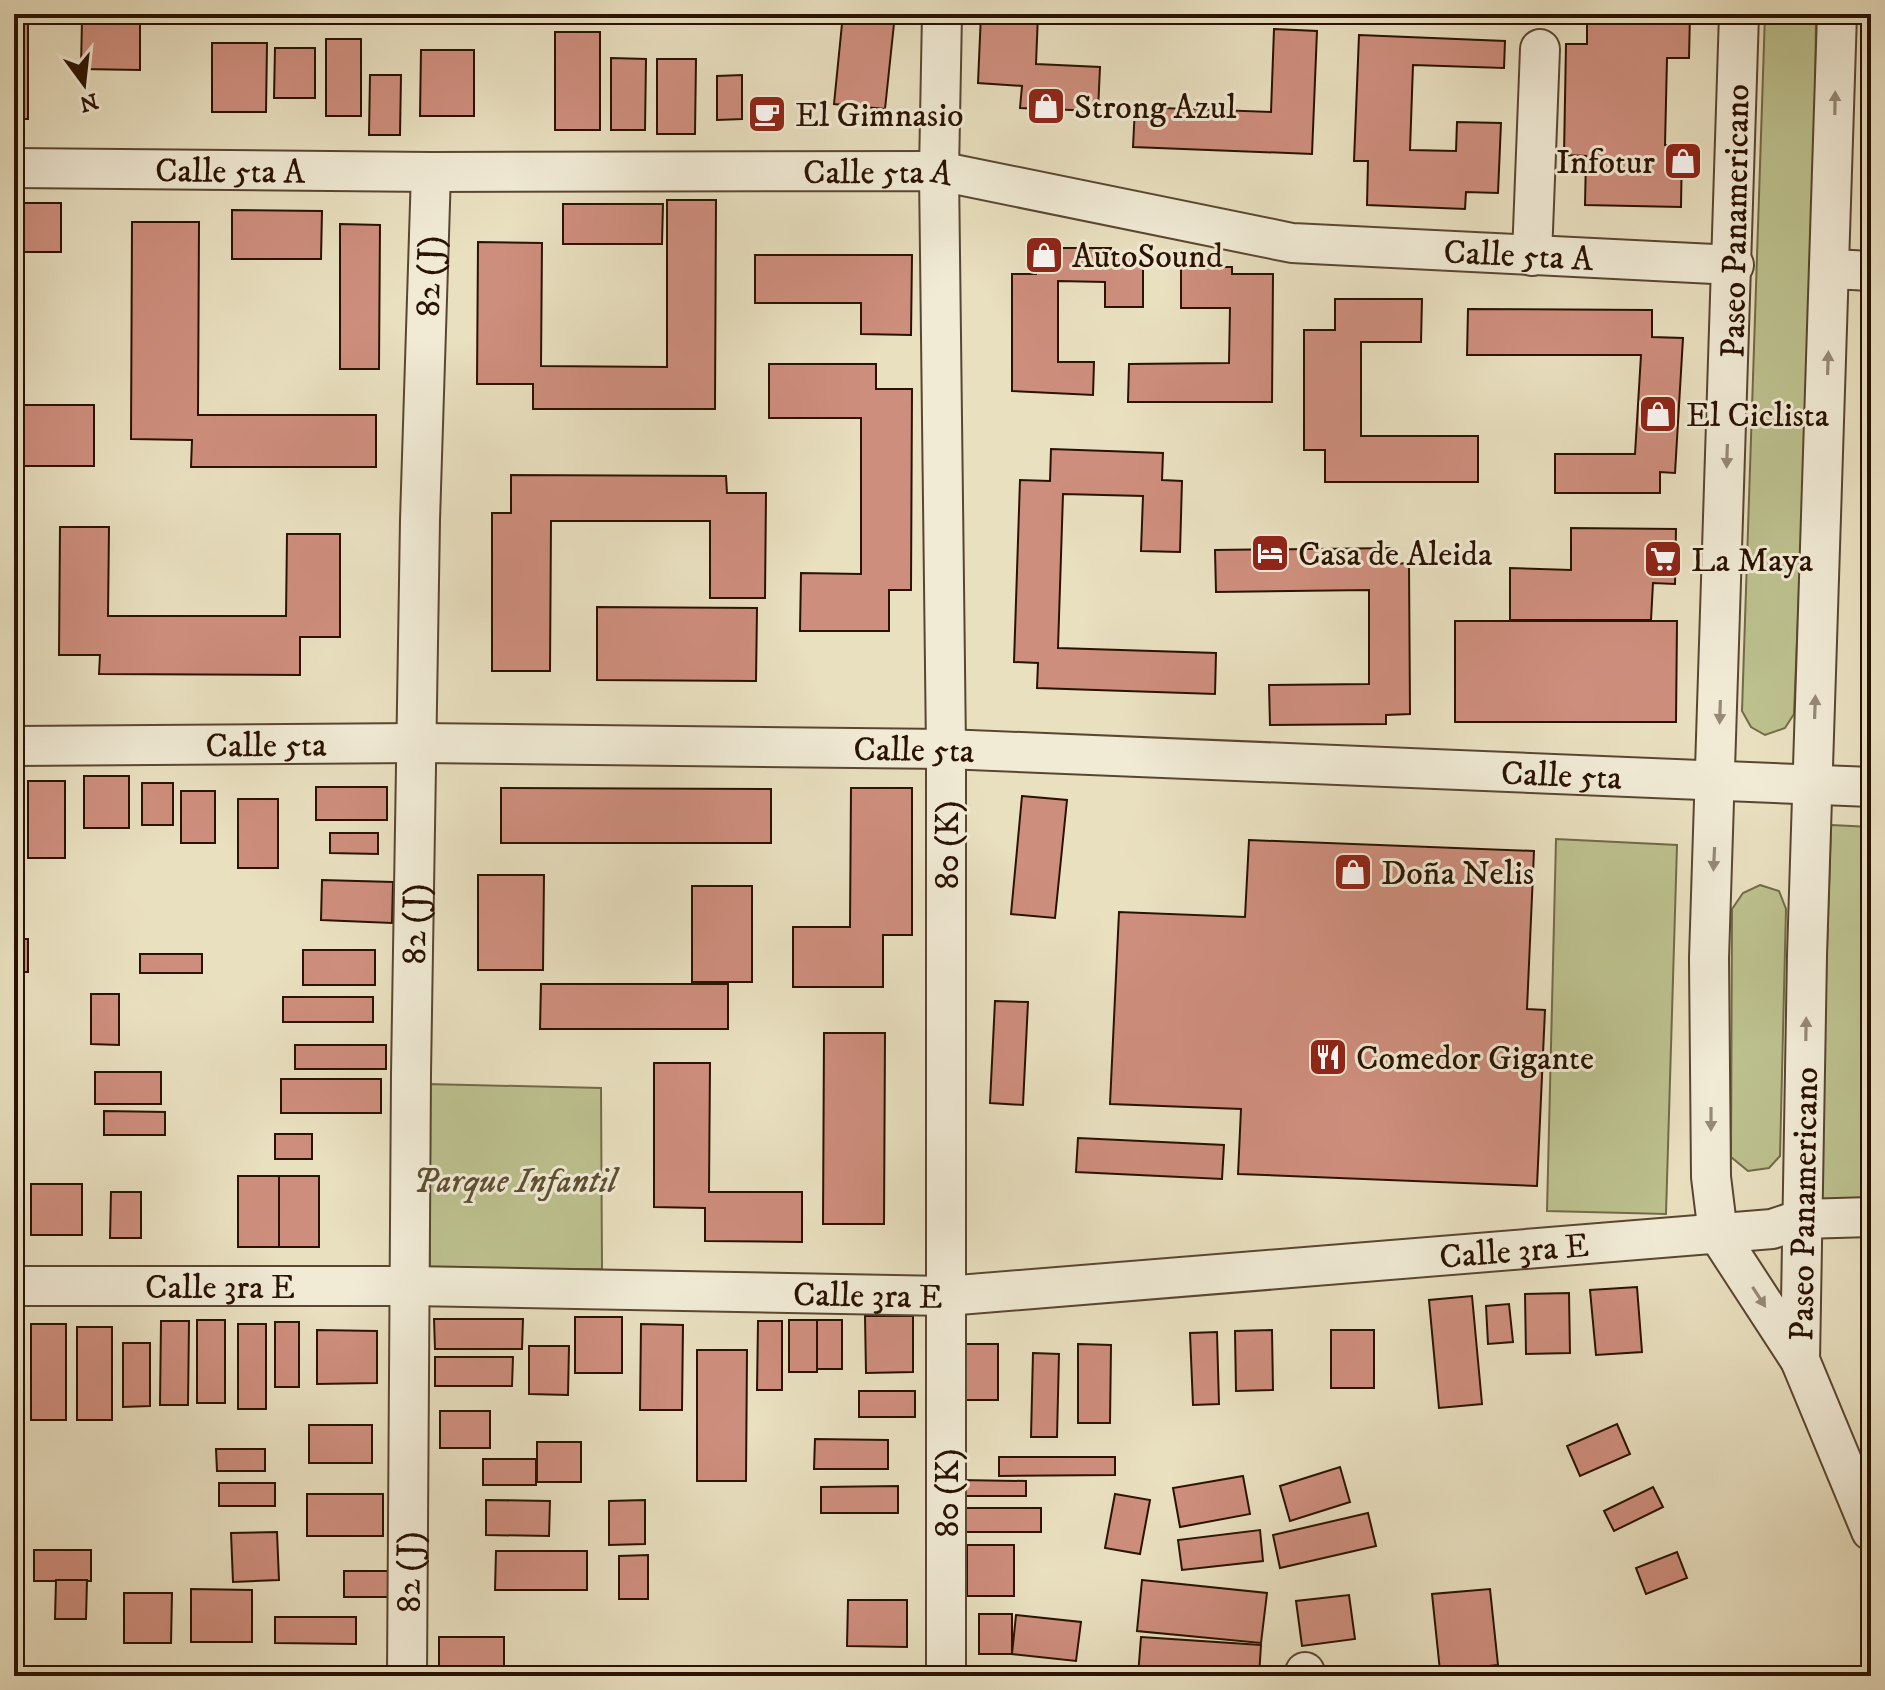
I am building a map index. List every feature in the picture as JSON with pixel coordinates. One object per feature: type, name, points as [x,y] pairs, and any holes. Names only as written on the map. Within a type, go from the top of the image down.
[{"type":"street","name":"80 (K)","points":[[942,14],[939,171],[946,749],[946,1676]]},
{"type":"street","name":"Paseo Panamericano","points":[[1739,14],[1734,265],[1709,958],[1711,1177],[1718,1234],[1800,1360]]},
{"type":"street","name":"Paseo Panamericano","points":[[1800,1360],[1812,784],[1832,269],[1837,14]]},
{"type":"street","points":[[1532,256],[1540,49]]},
{"type":"street","name":"Calle 5ta A","points":[[14,168],[431,172],[939,171],[1292,243],[1734,265]]},
{"type":"street","name":"82 (J)","points":[[407,1676],[420,520],[431,172]]},
{"type":"street","points":[[1832,269],[1871,271]]},
{"type":"street","name":"Calle 5ta","points":[[14,746],[418,743],[946,749],[1871,787]]},
{"type":"street","points":[[1802,1219],[1871,1217]]},
{"type":"street","name":"Calle 3ra E","points":[[14,1286],[410,1286],[946,1296],[1718,1234],[1772,1229],[1802,1219]]},
{"type":"street","points":[[1800,1360],[1871,1531]]},
{"type":"green space","points":[[1765,14],[1816,14],[1814,224],[1794,714],[1785,728],[1765,735],[1751,727],[1742,711]]},
{"type":"green space","points":[[1831,825],[1871,827],[1871,1198],[1819,1200]]},
{"type":"green space","points":[[1556,839],[1677,845],[1666,1214],[1547,1211]]},
{"type":"green space","points":[[1760,885],[1779,891],[1786,909],[1780,1156],[1769,1168],[1748,1171],[1731,1157],[1732,909],[1743,893]]},
{"type":"green space","name":"Parque Infantil","points":[[427,1084],[601,1088],[602,1269],[430,1271]]},
{"type":"building","points":[[843,14],[895,14],[885,109],[834,104]]},
{"type":"building","points":[[981,14],[1038,14],[1036,64],[1100,67],[1098,111],[1020,108],[1022,86],[978,83]]},
{"type":"building","points":[[1587,14],[1690,14],[1689,58],[1667,58],[1665,145],[1682,146],[1681,207],[1585,205],[1586,156],[1564,155],[1566,44],[1587,44]]},
{"type":"building","points":[[14,15],[28,15],[28,119],[14,119]]},
{"type":"building","points":[[82,19],[140,20],[140,70],[81,69]]},
{"type":"building","points":[[1274,29],[1317,31],[1312,154],[1133,147],[1135,107],[1271,112]]},
{"type":"building","points":[[555,32],[600,32],[600,130],[555,130]]},
{"type":"building","points":[[1359,35],[1505,41],[1504,68],[1413,65],[1410,150],[1456,151],[1457,122],[1501,123],[1498,193],[1466,192],[1465,209],[1367,205],[1368,161],[1354,161]]},
{"type":"building","points":[[326,39],[361,39],[361,116],[326,116]]},
{"type":"building","points":[[212,43],[267,43],[266,112],[212,112]]},
{"type":"building","points":[[275,48],[315,48],[315,98],[274,98]]},
{"type":"building","points":[[421,50],[474,50],[474,116],[420,116]]},
{"type":"building","points":[[611,58],[646,59],[645,130],[611,130]]},
{"type":"building","points":[[657,59],[696,59],[695,134],[657,134]]},
{"type":"building","points":[[370,75],[401,75],[400,135],[369,135]]},
{"type":"building","points":[[742,75],[742,119],[717,120],[717,76]]},
{"type":"building","points":[[667,200],[716,200],[715,409],[533,409],[533,384],[477,384],[478,242],[542,243],[541,366],[667,367]]},
{"type":"building","points":[[14,203],[61,203],[61,252],[14,252]]},
{"type":"building","points":[[563,204],[663,204],[662,244],[563,244]]},
{"type":"building","points":[[232,210],[322,211],[321,259],[232,259]]},
{"type":"building","points":[[132,222],[199,222],[198,415],[376,415],[376,467],[191,467],[192,440],[131,439]]},
{"type":"building","points":[[340,224],[380,225],[379,369],[340,369]]},
{"type":"building","points":[[1036,248],[1111,248],[1110,253],[1143,253],[1143,307],[1105,307],[1105,282],[1058,281],[1058,362],[1094,362],[1093,395],[1012,391],[1012,274],[1036,274]]},
{"type":"building","points":[[755,255],[912,255],[911,335],[861,334],[861,303],[755,303]]},
{"type":"building","points":[[1181,267],[1232,267],[1232,274],[1273,274],[1272,402],[1128,402],[1129,364],[1229,363],[1230,308],[1181,308]]},
{"type":"building","points":[[1335,299],[1422,299],[1421,342],[1361,342],[1361,436],[1478,436],[1478,482],[1325,482],[1325,450],[1304,450],[1304,330],[1335,330]]},
{"type":"building","points":[[1468,309],[1652,310],[1652,337],[1683,338],[1675,473],[1660,472],[1660,493],[1555,493],[1555,454],[1635,454],[1641,355],[1467,355]]},
{"type":"building","points":[[769,364],[876,364],[876,389],[912,389],[911,590],[889,590],[889,631],[800,631],[801,573],[861,574],[861,418],[769,418]]},
{"type":"building","points":[[14,405],[94,405],[94,466],[14,466]]},
{"type":"building","points":[[1051,449],[1163,453],[1162,480],[1182,481],[1180,552],[1141,551],[1143,496],[1063,494],[1058,648],[1216,653],[1215,694],[1037,688],[1038,663],[1014,662],[1020,480],[1050,481]]},
{"type":"building","points":[[511,475],[726,476],[727,493],[766,493],[765,598],[710,598],[710,521],[551,521],[550,671],[492,671],[492,513],[511,513]]},
{"type":"building","points":[[60,527],[109,527],[108,616],[286,616],[287,534],[340,534],[340,637],[300,637],[300,675],[99,674],[100,655],[59,655]]},
{"type":"building","points":[[1571,528],[1676,529],[1675,584],[1653,583],[1651,620],[1510,620],[1510,568],[1571,570]]},
{"type":"building","points":[[1393,548],[1393,564],[1409,563],[1410,714],[1386,715],[1386,724],[1270,725],[1269,685],[1369,684],[1369,590],[1216,592],[1215,550]]},
{"type":"building","points":[[597,607],[757,608],[756,681],[597,680]]},
{"type":"building","points":[[1455,621],[1677,621],[1676,722],[1455,722]]},
{"type":"building","points":[[84,776],[129,776],[129,828],[84,828]]},
{"type":"building","points":[[28,781],[65,781],[65,858],[28,858]]},
{"type":"building","points":[[142,783],[173,783],[173,825],[142,825]]},
{"type":"building","points":[[316,787],[387,787],[387,820],[316,820]]},
{"type":"building","points":[[501,788],[771,789],[771,843],[501,843]]},
{"type":"building","points":[[851,788],[912,788],[912,935],[883,935],[883,987],[793,987],[793,927],[850,927]]},
{"type":"building","points":[[181,791],[215,791],[215,843],[181,843]]},
{"type":"building","points":[[1022,796],[1067,800],[1055,918],[1011,914]]},
{"type":"building","points":[[238,799],[278,799],[278,868],[238,868]]},
{"type":"building","points":[[330,833],[378,833],[378,854],[330,853]]},
{"type":"building","name":"Comedor Gigante","points":[[1249,840],[1534,851],[1527,1009],[1545,1010],[1537,1186],[1238,1174],[1241,1109],[1110,1104],[1119,912],[1245,917]]},
{"type":"building","points":[[478,875],[544,875],[543,970],[478,970]]},
{"type":"building","points":[[322,880],[393,882],[392,923],[321,920]]},
{"type":"building","points":[[692,886],[752,886],[752,982],[692,982]]},
{"type":"building","points":[[14,939],[28,939],[28,972],[14,972]]},
{"type":"building","points":[[303,950],[375,950],[375,985],[303,985]]},
{"type":"building","points":[[140,954],[202,954],[202,973],[140,973]]},
{"type":"building","points":[[541,984],[728,984],[728,1029],[540,1029]]},
{"type":"building","points":[[91,994],[119,994],[119,1045],[91,1044]]},
{"type":"building","points":[[283,997],[373,997],[373,1022],[283,1022]]},
{"type":"building","points":[[995,1001],[1028,1002],[1023,1105],[990,1103]]},
{"type":"building","points":[[824,1033],[885,1033],[884,1224],[823,1224]]},
{"type":"building","points":[[295,1045],[386,1045],[386,1069],[295,1069]]},
{"type":"building","points":[[654,1063],[710,1063],[709,1192],[802,1192],[802,1242],[705,1241],[705,1208],[654,1207]]},
{"type":"building","points":[[95,1072],[161,1072],[161,1104],[95,1104]]},
{"type":"building","points":[[281,1079],[381,1079],[381,1113],[281,1113]]},
{"type":"building","points":[[104,1111],[165,1112],[165,1135],[104,1135]]},
{"type":"building","points":[[275,1134],[312,1134],[312,1159],[275,1159]]},
{"type":"building","points":[[1078,1138],[1224,1145],[1222,1179],[1076,1172]]},
{"type":"building","points":[[238,1176],[279,1176],[279,1247],[238,1247]]},
{"type":"building","points":[[279,1176],[319,1176],[319,1247],[279,1247]]},
{"type":"building","points":[[31,1184],[82,1184],[82,1235],[31,1235]]},
{"type":"building","points":[[111,1192],[141,1192],[141,1238],[110,1238]]},
{"type":"building","points":[[1637,1287],[1642,1352],[1596,1355],[1590,1290]]},
{"type":"building","points":[[1569,1293],[1570,1353],[1526,1354],[1525,1294]]},
{"type":"building","points":[[1472,1296],[1482,1404],[1439,1408],[1429,1300]]},
{"type":"building","points":[[1509,1304],[1513,1342],[1488,1344],[1486,1306]]},
{"type":"building","points":[[865,1316],[913,1316],[913,1372],[866,1373]]},
{"type":"building","points":[[575,1317],[622,1317],[622,1373],[575,1373]]},
{"type":"building","points":[[434,1319],[523,1319],[522,1349],[435,1349]]},
{"type":"building","points":[[197,1320],[225,1320],[225,1403],[197,1403]]},
{"type":"building","points":[[789,1320],[817,1320],[817,1372],[789,1372]]},
{"type":"building","points":[[817,1320],[842,1320],[842,1369],[817,1369]]},
{"type":"building","points":[[161,1321],[189,1321],[188,1405],[160,1405]]},
{"type":"building","points":[[758,1321],[782,1321],[782,1390],[757,1390]]},
{"type":"building","points":[[275,1322],[299,1322],[299,1387],[275,1387]]},
{"type":"building","points":[[31,1324],[66,1324],[66,1420],[31,1420]]},
{"type":"building","points":[[238,1324],[266,1324],[266,1409],[238,1409]]},
{"type":"building","points":[[641,1324],[683,1325],[682,1410],[640,1410]]},
{"type":"building","points":[[77,1327],[112,1327],[112,1420],[77,1420]]},
{"type":"building","points":[[317,1330],[377,1331],[377,1383],[317,1384]]},
{"type":"building","points":[[1272,1330],[1273,1390],[1236,1391],[1235,1331]]},
{"type":"building","points":[[1331,1330],[1374,1330],[1374,1388],[1331,1388]]},
{"type":"building","points":[[1217,1332],[1219,1404],[1193,1405],[1190,1333]]},
{"type":"building","points":[[123,1343],[150,1343],[150,1406],[123,1407]]},
{"type":"building","points":[[963,1344],[998,1344],[998,1400],[963,1400]]},
{"type":"building","points":[[1078,1344],[1111,1345],[1110,1423],[1078,1423]]},
{"type":"building","points":[[529,1346],[569,1346],[568,1395],[529,1394]]},
{"type":"building","points":[[697,1350],[747,1350],[746,1481],[697,1481]]},
{"type":"building","points":[[1033,1353],[1059,1354],[1057,1437],[1031,1437]]},
{"type":"building","points":[[435,1357],[513,1357],[512,1386],[435,1386]]},
{"type":"building","points":[[859,1391],[915,1391],[915,1417],[859,1417]]},
{"type":"building","points":[[440,1411],[490,1411],[490,1448],[440,1448]]},
{"type":"building","points":[[1617,1424],[1630,1454],[1580,1476],[1567,1446]]},
{"type":"building","points":[[309,1425],[372,1425],[372,1463],[309,1463]]},
{"type":"building","points":[[815,1439],[888,1440],[888,1469],[814,1469]]},
{"type":"building","points":[[537,1442],[581,1442],[581,1482],[537,1482]]},
{"type":"building","points":[[216,1449],[265,1449],[265,1471],[217,1471]]},
{"type":"building","points":[[999,1457],[1115,1457],[1115,1475],[999,1476]]},
{"type":"building","points":[[483,1459],[536,1459],[536,1485],[483,1485]]},
{"type":"building","points":[[1340,1467],[1350,1502],[1290,1521],[1280,1486]]},
{"type":"building","points":[[1243,1476],[1250,1514],[1180,1527],[1173,1488]]},
{"type":"building","points":[[959,1480],[1026,1481],[1026,1496],[959,1496]]},
{"type":"building","points":[[219,1483],[275,1483],[275,1506],[219,1506]]},
{"type":"building","points":[[898,1486],[898,1513],[821,1513],[821,1487]]},
{"type":"building","points":[[1653,1487],[1663,1507],[1614,1531],[1604,1511]]},
{"type":"building","points":[[307,1494],[383,1494],[383,1536],[307,1536]]},
{"type":"building","points":[[1115,1494],[1150,1500],[1140,1554],[1105,1548]]},
{"type":"building","points":[[486,1500],[550,1501],[549,1536],[486,1535]]},
{"type":"building","points":[[645,1500],[645,1544],[609,1545],[609,1501]]},
{"type":"building","points":[[961,1508],[1041,1508],[1041,1532],[961,1532]]},
{"type":"building","points":[[1368,1513],[1376,1546],[1280,1568],[1273,1535]]},
{"type":"building","points":[[1260,1530],[1263,1561],[1182,1570],[1178,1540]]},
{"type":"building","points":[[277,1532],[279,1580],[233,1582],[231,1533]]},
{"type":"building","points":[[967,1545],[1014,1545],[1014,1596],[967,1596]]},
{"type":"building","points":[[34,1550],[91,1550],[91,1581],[34,1581]]},
{"type":"building","points":[[496,1551],[587,1551],[587,1590],[495,1590]]},
{"type":"building","points":[[1677,1552],[1687,1578],[1646,1594],[1636,1568]]},
{"type":"building","points":[[648,1555],[648,1599],[619,1599],[619,1556]]},
{"type":"building","points":[[344,1571],[389,1571],[389,1597],[344,1597]]},
{"type":"building","points":[[56,1580],[87,1580],[86,1619],[55,1619]]},
{"type":"building","points":[[1142,1580],[1267,1593],[1261,1643],[1137,1631]]},
{"type":"building","points":[[191,1589],[252,1590],[252,1642],[191,1642]]},
{"type":"building","points":[[1490,1589],[1498,1665],[1440,1671],[1432,1594]]},
{"type":"building","points":[[124,1593],[172,1593],[171,1643],[124,1643]]},
{"type":"building","points":[[1349,1595],[1355,1639],[1302,1646],[1296,1601]]},
{"type":"building","points":[[848,1600],[907,1600],[907,1647],[847,1646]]},
{"type":"building","points":[[979,1614],[1012,1614],[1012,1654],[979,1654]]},
{"type":"building","points":[[1016,1615],[1081,1622],[1076,1661],[1012,1654]]},
{"type":"building","points":[[275,1617],[356,1617],[356,1644],[275,1643]]},
{"type":"building","points":[[439,1637],[504,1637],[504,1668],[439,1668]]},
{"type":"building","points":[[1141,1637],[1261,1645],[1259,1676],[1138,1676]]},
{"type":"building","points":[[984,1672],[1029,1672],[1029,1676],[984,1676]]},
{"type":"place","name":"Strong Azul","points":[[1046,106]]},
{"type":"place","name":"El Gimnasio","points":[[767,114]]},
{"type":"place","name":"Infotur","points":[[1683,161]]},
{"type":"place","name":"AutoSound","points":[[1044,255]]},
{"type":"place","name":"El Ciclista","points":[[1658,414]]},
{"type":"place","name":"Casa de Aleida","points":[[1270,553]]},
{"type":"place","name":"La Maya","points":[[1663,559]]},
{"type":"place","name":"Doña Nelis","points":[[1353,872]]},
{"type":"place","name":"Comedor Gigante","points":[[1328,1057]]}]
